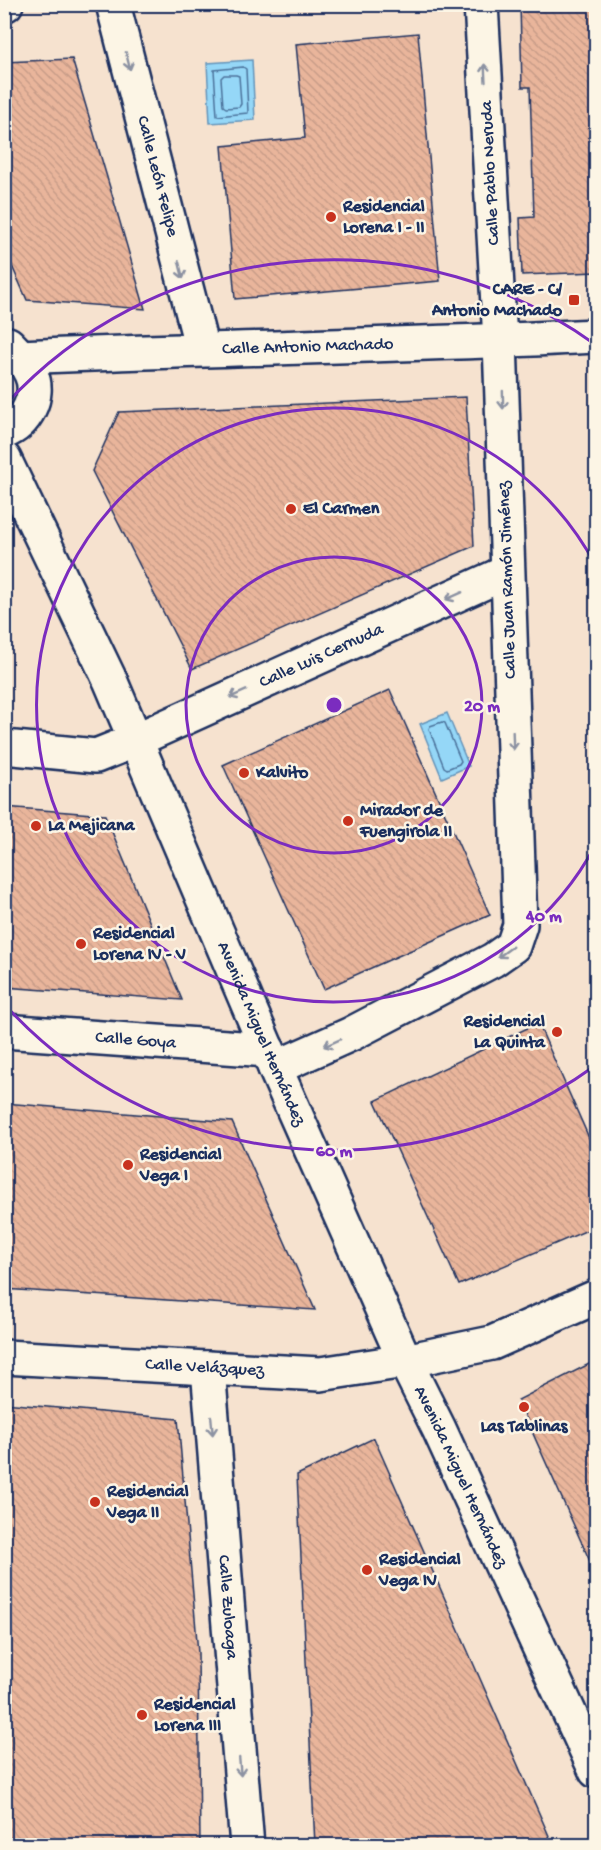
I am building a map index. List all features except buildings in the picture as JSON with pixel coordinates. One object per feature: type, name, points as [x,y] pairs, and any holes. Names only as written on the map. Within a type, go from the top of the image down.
[{"type":"street","name":"Calle León Felipe","points":[[113,4],[202,349]]},
{"type":"street","name":"Calle Pablo Neruda","points":[[481,4],[500,341]]},
{"type":"street","name":"Calle Antonio Machado","points":[[12,349],[202,349],[500,341],[597,336]]},
{"type":"street","name":"Calle Juan Ramón Jiménez","points":[[272,1059],[351,1034],[493,960],[513,946],[520,925],[500,341]]},
{"type":"street","points":[[4,432],[12,429],[22,420],[31,407],[34,391],[32,376],[12,349]]},
{"type":"street","name":"Avenida Miguel Hernández","points":[[4,459],[110,680],[272,1059],[405,1361],[439,1429],[597,1771]]},
{"type":"street","name":"Calle Luis Cernuda","points":[[4,747],[96,756],[507,572]]},
{"type":"street","name":"Calle Goya","points":[[4,1031],[272,1059]]},
{"type":"street","name":"Calle Velázquez","points":[[4,1357],[320,1374],[405,1361],[492,1343],[597,1297]]},
{"type":"street","name":"Calle Zuloaga","points":[[208,1368],[247,1845]]},
{"type":"water","points":[[252,60],[255,120],[210,123],[207,63]]},
{"type":"water","points":[[447,713],[469,766],[442,778],[420,724]]},
{"type":"place","name":"Residencial Lorena I - II","points":[[331,217]]},
{"type":"place","name":"CARE - C/ Antonio Machado","points":[[574,300]]},
{"type":"place","name":"El Carmen","points":[[291,509]]},
{"type":"place","name":"Kalvito","points":[[244,773]]},
{"type":"place","name":"Mirador de Fuengirola II","points":[[348,821]]},
{"type":"place","name":"La Mejicana","points":[[36,826]]},
{"type":"place","name":"Residencial Lorena IV - V","points":[[81,944]]},
{"type":"place","name":"Residencial La Quinta","points":[[557,1032]]},
{"type":"place","name":"Residencial Vega I","points":[[128,1165]]},
{"type":"place","name":"Las Tablinas","points":[[524,1407]]},
{"type":"place","name":"Residencial Vega II","points":[[95,1502]]},
{"type":"place","name":"Residencial Vega IV","points":[[367,1570]]},
{"type":"place","name":"Residencial Lorena III","points":[[142,1715]]}]
